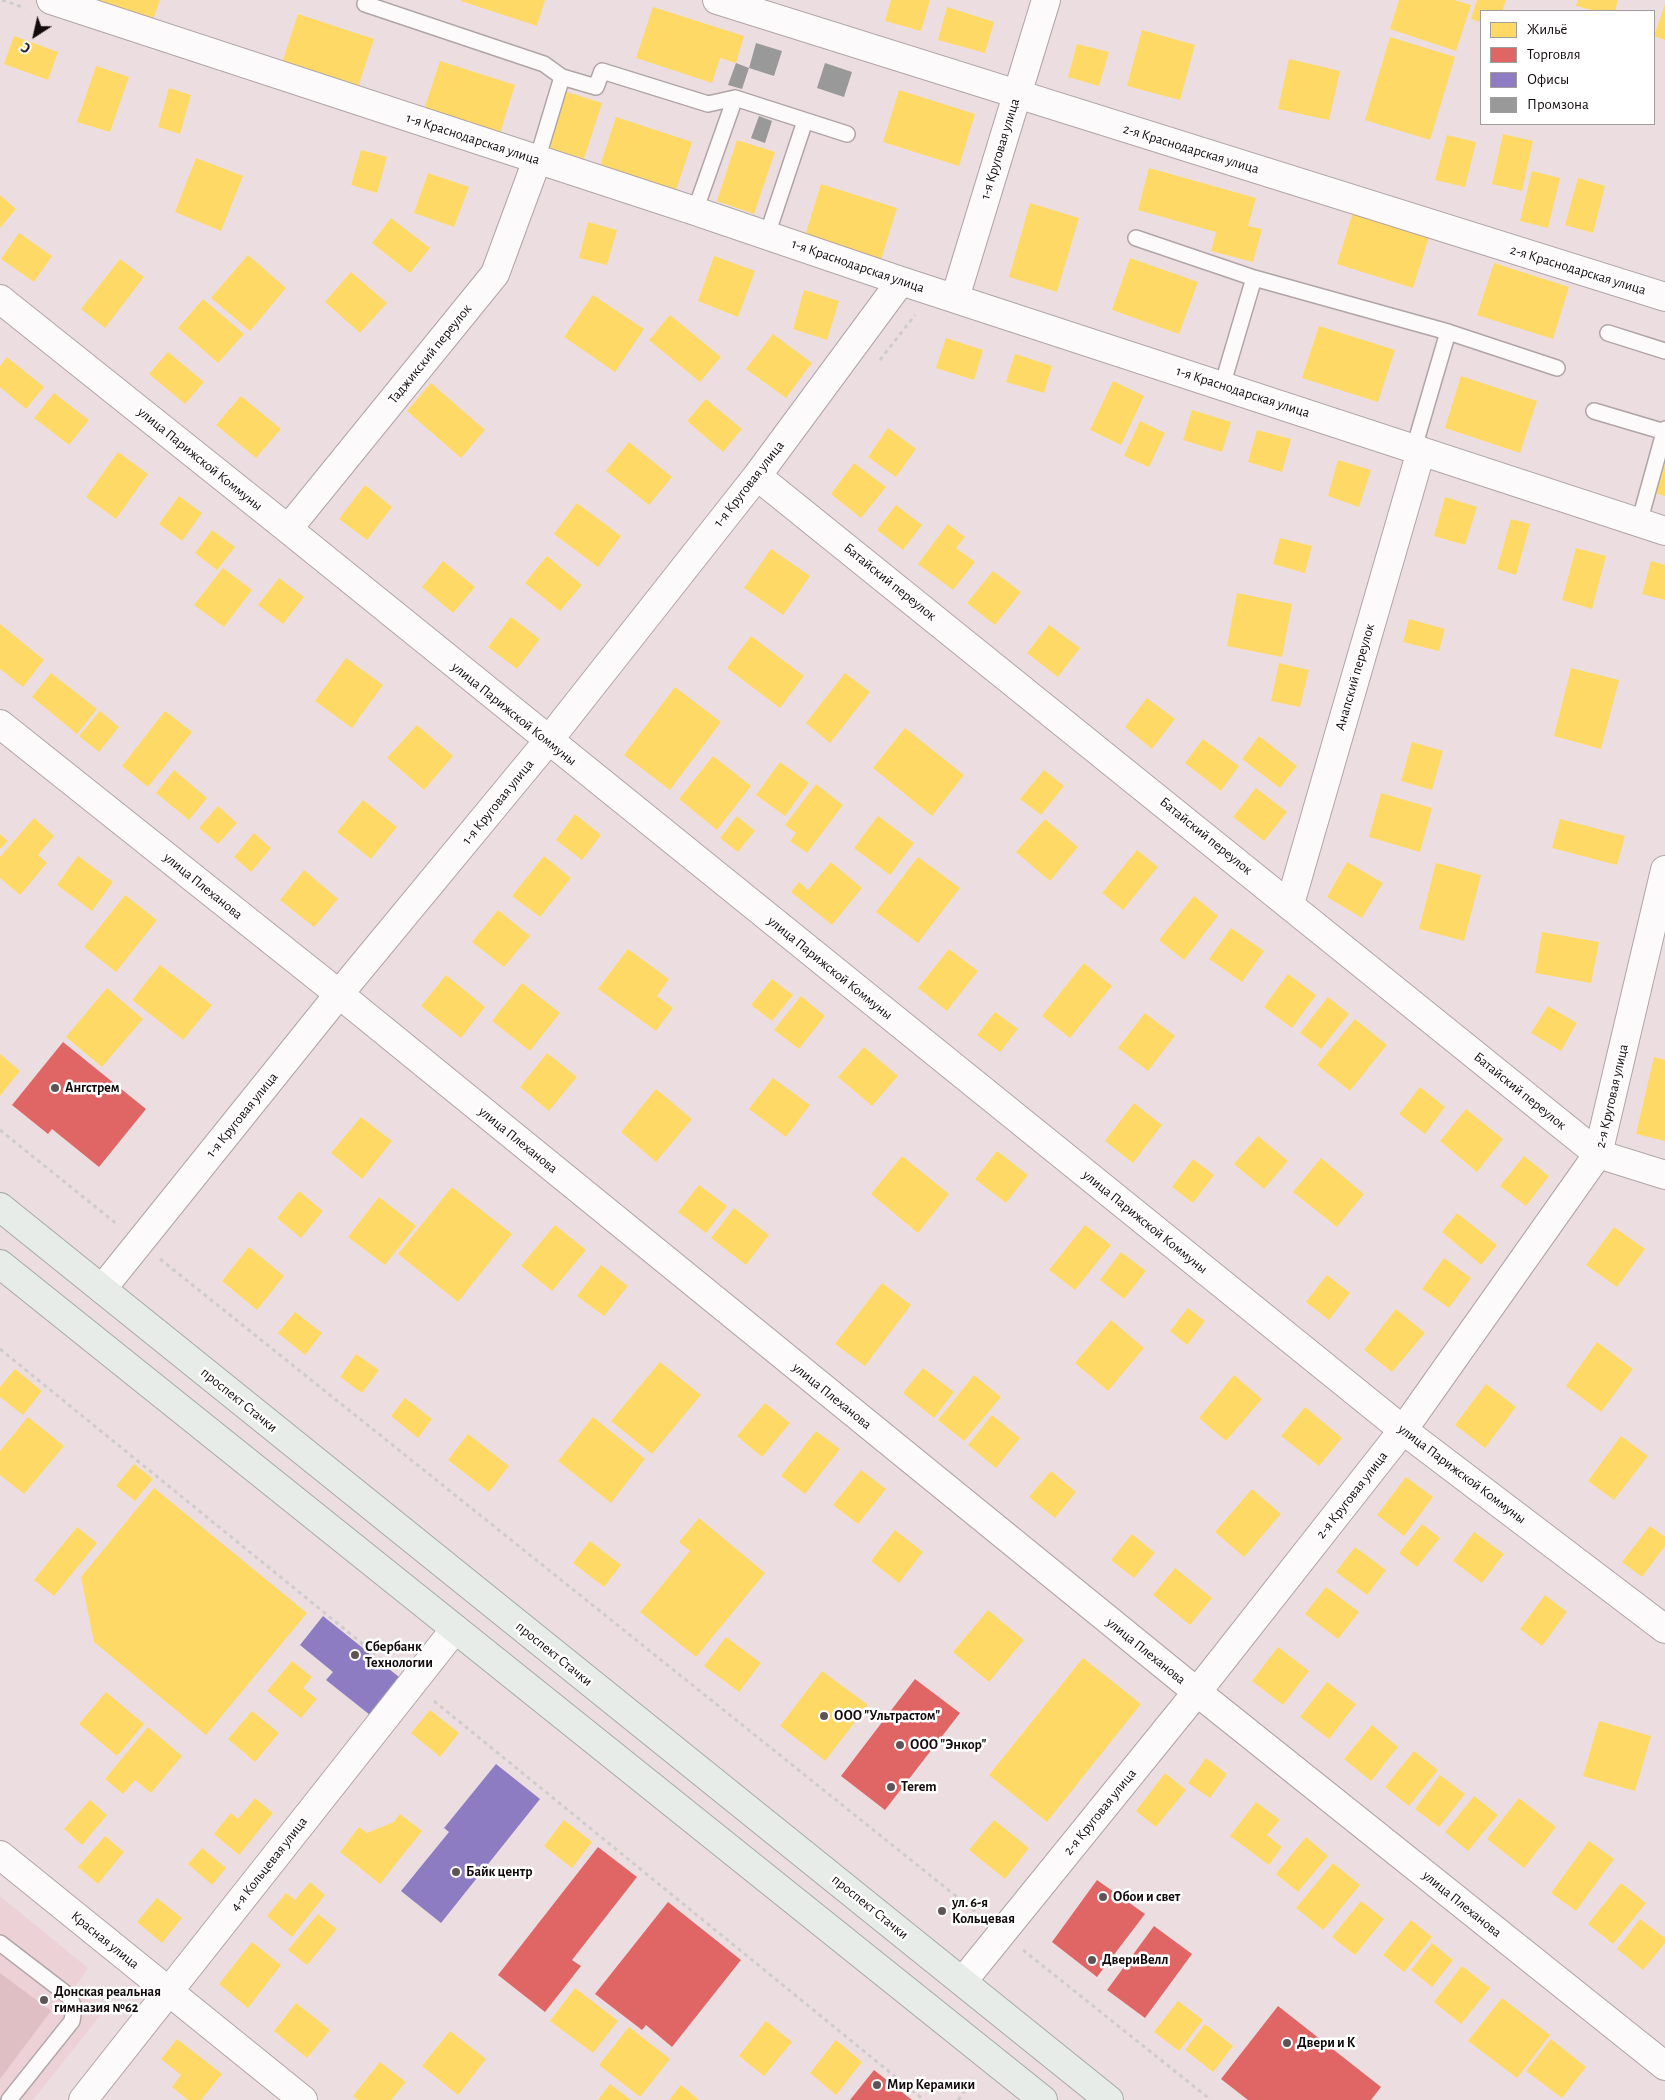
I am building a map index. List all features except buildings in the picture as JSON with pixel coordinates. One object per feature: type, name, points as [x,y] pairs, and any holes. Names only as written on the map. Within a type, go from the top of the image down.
[{"type":"main road","name":"проспект Стачки","points":[[0,1207],[1109,2100]]},
{"type":"main road","points":[[0,1264],[1043,2100]]},
{"type":"street","name":"1-я Краснодарская улица","points":[[51,0],[1665,531]]},
{"type":"street","name":"2-я Краснодарская улица","points":[[717,0],[1665,297]]},
{"type":"street","name":"1-я Круговая улица","points":[[955,298],[1046,0]]},
{"type":"street","name":"Таджикский переулок","points":[[288,529],[495,274],[537,160]]},
{"type":"street","name":"1-я Круговая улица","points":[[102,1289],[339,994],[548,741],[757,476],[901,281]]},
{"type":"street","name":"улица Парижской Коммуны","points":[[0,299],[288,529],[1403,1430],[1665,1629]]},
{"type":"street","name":"Анапский переулок","points":[[1290,904],[1417,450]]},
{"type":"street","name":"Батайский переулок","points":[[757,476],[1598,1154],[1665,1175]]},
{"type":"street","name":"улица Плеханова","points":[[0,724],[339,994],[1196,1692],[1665,2066]]},
{"type":"street","name":"2-я Круговая улица","points":[[963,1981],[1196,1692],[1403,1430],[1598,1154],[1665,870]]},
{"type":"street","name":"4-я Кольцевая улица","points":[[83,2100],[455,1629]]},
{"type":"street","name":"Красная улица","points":[[0,1855],[302,2100]]},
{"type":"lane","points":[[365,4],[544,64],[562,77],[596,87],[602,71],[708,104],[735,98],[846,134]]},
{"type":"lane","points":[[537,160],[562,77]]},
{"type":"lane","points":[[695,211],[735,98]]},
{"type":"lane","points":[[767,235],[805,121]]},
{"type":"lane","points":[[1136,238],[1254,278],[1448,332],[1557,368]]},
{"type":"lane","points":[[1222,386],[1254,278]]},
{"type":"lane","points":[[1417,450],[1448,332]]},
{"type":"lane","points":[[1608,333],[1665,351]]},
{"type":"lane","points":[[1594,411],[1665,431],[1639,522]]},
{"type":"lane","points":[[0,1942],[69,1996],[74,2008],[72,2021],[9,2100]]},
{"type":"path","points":[[0,1130],[1211,2100]]},
{"type":"path","points":[[0,1349],[924,2100]]},
{"type":"shaded area","name":"Донская реальная гимназия №62","points":[[0,1896],[88,1968],[74,1989],[103,2012],[33,2100],[0,2100]]},
{"type":"shaded area","points":[[0,1973],[51,2011],[0,2079]]},
{"type":"place","name":"Ангстрем","points":[[55,1088]]},
{"type":"place","name":"Сбербанк Технологии","points":[[355,1655]]},
{"type":"place","name":"ООО \"Ультрастом\"","points":[[824,1716]]},
{"type":"place","name":"ООО \"Энкор\"","points":[[900,1745]]},
{"type":"place","name":"Terem","points":[[891,1787]]},
{"type":"place","name":"Байк центр","points":[[456,1872]]},
{"type":"place","name":"Обои и свет","points":[[1103,1897]]},
{"type":"place","name":"ул. 6-я Кольцевая","points":[[942,1911]]},
{"type":"place","name":"ДвериВелл","points":[[1092,1960]]},
{"type":"place","name":"Донская реальная гимназия №62","points":[[44,2000]]},
{"type":"place","name":"Двери и К","points":[[1287,2043]]},
{"type":"place","name":"Мир Керамики","points":[[877,2085]]}]
